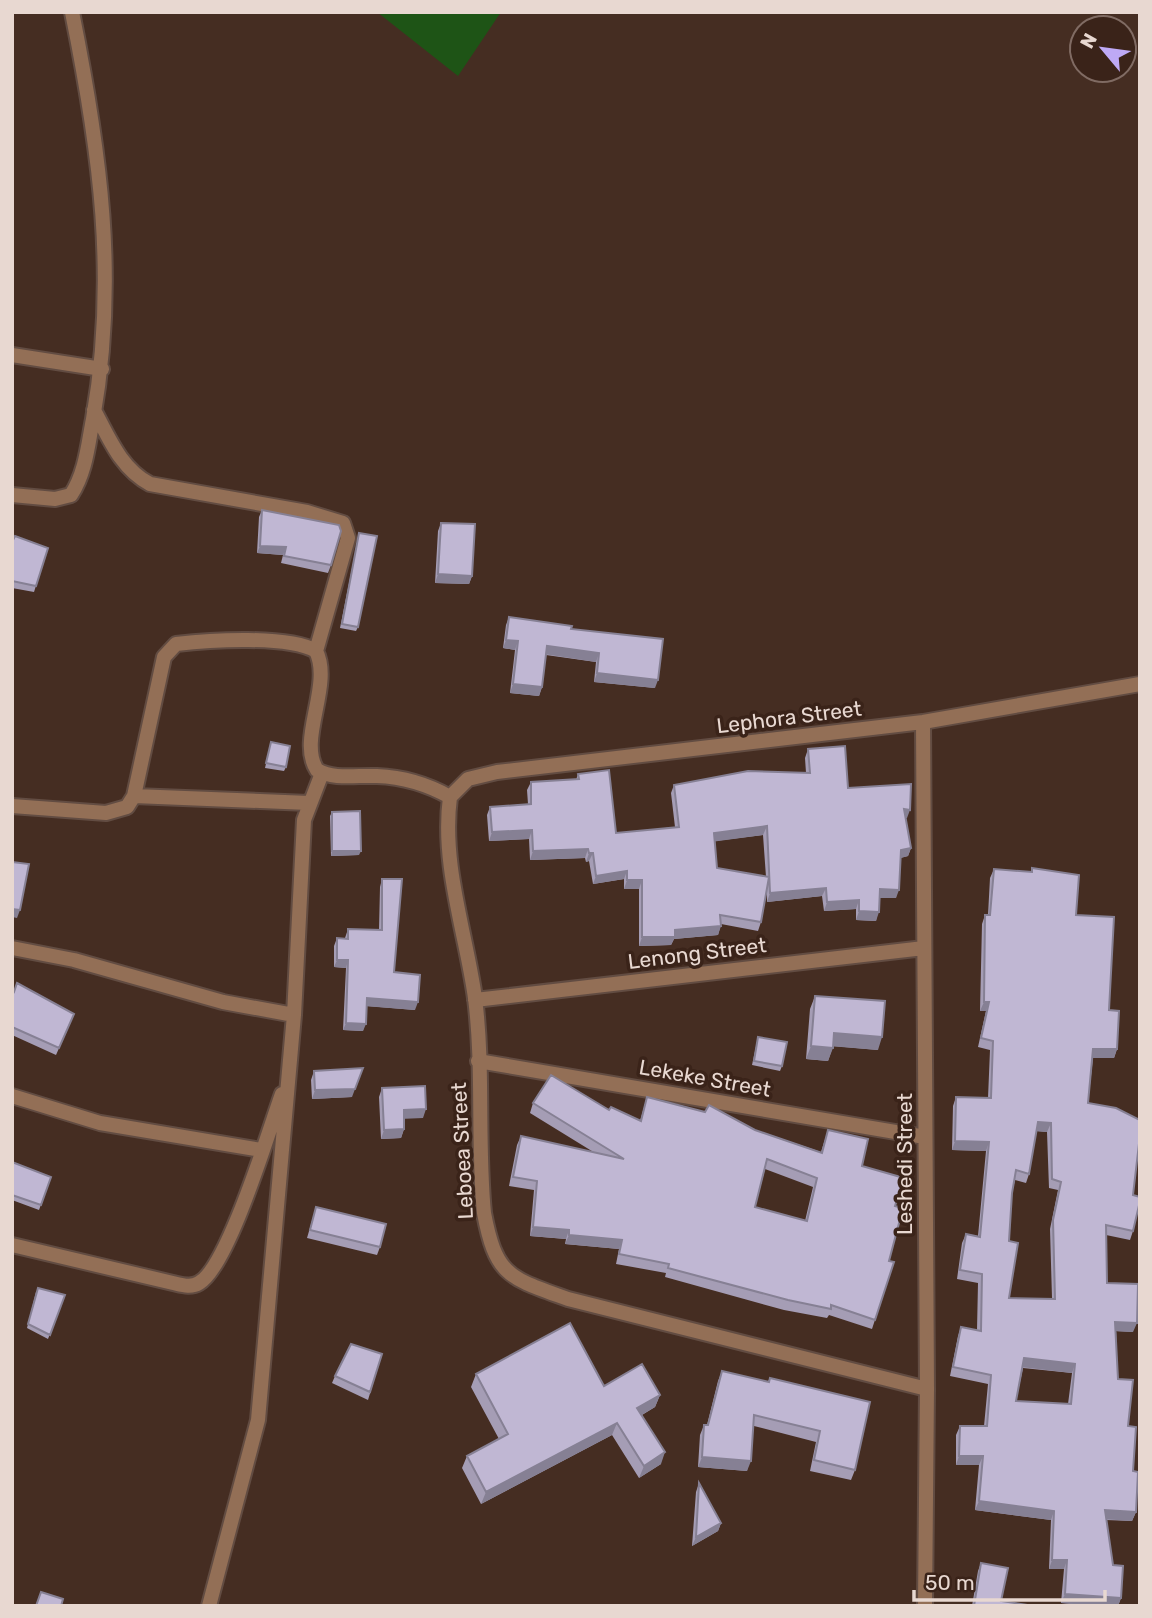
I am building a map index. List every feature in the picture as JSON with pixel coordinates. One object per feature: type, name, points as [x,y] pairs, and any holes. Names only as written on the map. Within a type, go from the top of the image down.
[{"type":"street","points":[[12,495],[55,499],[71,495],[84,467],[102,369],[106,244],[90,102],[72,12]]},
{"type":"street","points":[[12,355],[102,369]]},
{"type":"street","points":[[94,410],[122,460],[150,484],[307,512],[344,523],[348,538],[317,651],[321,668],[310,756],[314,766],[322,773],[390,777],[416,782],[450,797]]},
{"type":"street","points":[[12,806],[106,813],[127,807],[134,796],[164,657],[176,643],[248,640],[298,645],[317,651]]},
{"type":"street","name":"Lephora Street","points":[[450,797],[468,779],[497,772],[923,722],[1140,684]]},
{"type":"street","name":"Leshedi Street","points":[[923,722],[927,1389],[925,1606]]},
{"type":"street","points":[[209,1606],[258,1420],[295,1015],[303,838],[309,803],[322,773]]},
{"type":"street","points":[[134,796],[309,803]]},
{"type":"street","name":"Leboea Street","points":[[450,797],[447,818],[454,881],[475,1000],[484,1213],[490,1247],[503,1271],[528,1285],[568,1299],[927,1389]]},
{"type":"street","points":[[12,948],[87,963],[223,1002],[295,1015]]},
{"type":"street","name":"Lenong Street","points":[[475,1000],[924,948]]},
{"type":"street","name":"Lekeke Street","points":[[478,1060],[925,1137]]},
{"type":"street","points":[[12,1245],[192,1286],[209,1274],[226,1246],[289,1076]]},
{"type":"street","points":[[12,1096],[100,1123],[261,1150]]},
{"type":"green space","points":[[377,12],[501,12],[458,76]]},
{"type":"building","points":[[262,510],[339,525],[341,531],[331,565],[284,556],[286,547],[260,546]]},
{"type":"building","points":[[441,523],[475,524],[472,576],[438,574]]},
{"type":"building","points":[[359,533],[377,536],[358,627],[342,624]]},
{"type":"building","points":[[15,536],[48,548],[36,586],[12,581],[12,542]]},
{"type":"building","points":[[509,617],[572,626],[571,629],[663,639],[658,680],[597,673],[599,653],[547,646],[542,687],[513,684],[518,641],[506,640]]},
{"type":"building","points":[[271,742],[290,746],[286,767],[266,763]]},
{"type":"building","points":[[845,746],[848,788],[911,784],[910,810],[904,809],[911,848],[901,850],[899,890],[880,889],[879,912],[859,911],[859,900],[827,902],[826,888],[770,893],[767,826],[714,833],[717,868],[769,877],[761,922],[720,915],[721,926],[675,930],[675,937],[642,937],[642,880],[627,880],[627,871],[596,876],[593,853],[589,853],[588,849],[533,851],[532,830],[492,832],[490,807],[531,804],[531,782],[579,779],[578,774],[609,770],[616,833],[679,827],[674,785],[748,771],[810,773],[808,749]]},
{"type":"building","points":[[360,811],[361,851],[332,851],[332,812]]},
{"type":"building","points":[[12,862],[29,864],[20,910],[12,909]]},
{"type":"building","points":[[1032,868],[1079,875],[1076,915],[1114,917],[1109,1010],[1119,1011],[1117,1049],[1093,1049],[1088,1103],[1116,1108],[1140,1120],[1133,1195],[1140,1197],[1140,1201],[1133,1231],[1106,1225],[1107,1283],[1138,1284],[1137,1323],[1115,1322],[1118,1379],[1133,1380],[1128,1426],[1136,1427],[1133,1471],[1138,1472],[1136,1512],[1105,1510],[1113,1565],[1123,1566],[1121,1598],[1065,1594],[1067,1560],[1052,1560],[1054,1511],[979,1501],[983,1456],[959,1456],[960,1426],[987,1426],[991,1375],[953,1367],[961,1327],[981,1331],[982,1274],[960,1270],[966,1234],[980,1237],[989,1142],[955,1141],[956,1097],[991,1098],[993,1041],[981,1038],[989,1002],[984,1002],[985,915],[990,915],[994,869],[1032,872]],"holes":[[[1038,1122],[1051,1123],[1052,1179],[1061,1182],[1053,1220],[1055,1299],[1009,1298],[1018,1243],[1009,1241],[1012,1193],[1016,1170],[1029,1174]],[[1024,1358],[1075,1364],[1071,1404],[1016,1401]]]},
{"type":"building","points":[[382,879],[402,879],[394,972],[420,975],[418,1002],[367,998],[366,1024],[346,1023],[348,960],[337,960],[337,938],[348,939],[348,929],[382,930]]},
{"type":"building","points":[[17,983],[74,1014],[59,1048],[12,1027],[12,991],[14,992]]},
{"type":"building","points":[[815,996],[885,1001],[882,1037],[834,1033],[833,1048],[811,1046]]},
{"type":"building","points":[[758,1037],[787,1042],[782,1066],[754,1061]]},
{"type":"building","points":[[363,1068],[355,1089],[315,1090],[314,1071]]},
{"type":"building","points":[[551,1075],[609,1110],[611,1107],[641,1121],[647,1097],[705,1112],[709,1105],[755,1130],[822,1153],[828,1130],[868,1139],[862,1166],[904,1178],[895,1206],[903,1208],[889,1261],[894,1262],[875,1320],[831,1305],[831,1309],[788,1300],[668,1268],[669,1264],[619,1254],[622,1240],[569,1235],[569,1230],[533,1227],[537,1181],[513,1177],[521,1136],[624,1159],[533,1103]],"holes":[[[767,1159],[817,1178],[807,1221],[755,1207]]]},
{"type":"building","points":[[425,1086],[426,1109],[404,1110],[404,1129],[384,1130],[382,1088]]},
{"type":"building","points":[[12,1162],[51,1177],[41,1205],[12,1195]]},
{"type":"building","points":[[316,1207],[386,1224],[380,1247],[310,1230]]},
{"type":"building","points":[[38,1288],[65,1295],[50,1335],[28,1324]]},
{"type":"building","points":[[570,1323],[604,1386],[642,1364],[660,1395],[637,1408],[665,1452],[644,1466],[617,1423],[486,1492],[467,1456],[508,1434],[476,1374]]},
{"type":"building","points":[[351,1344],[382,1354],[370,1392],[335,1376]]},
{"type":"building","points":[[722,1371],[769,1382],[770,1378],[870,1402],[855,1470],[814,1460],[820,1431],[754,1415],[751,1461],[702,1457],[704,1425],[708,1425]]},
{"type":"building","points":[[699,1483],[721,1523],[696,1537]]},
{"type":"building","points":[[981,1563],[1008,1568],[1001,1601],[1034,1606],[974,1606]]},
{"type":"building","points":[[41,1592],[63,1599],[61,1606],[36,1606]]}]
